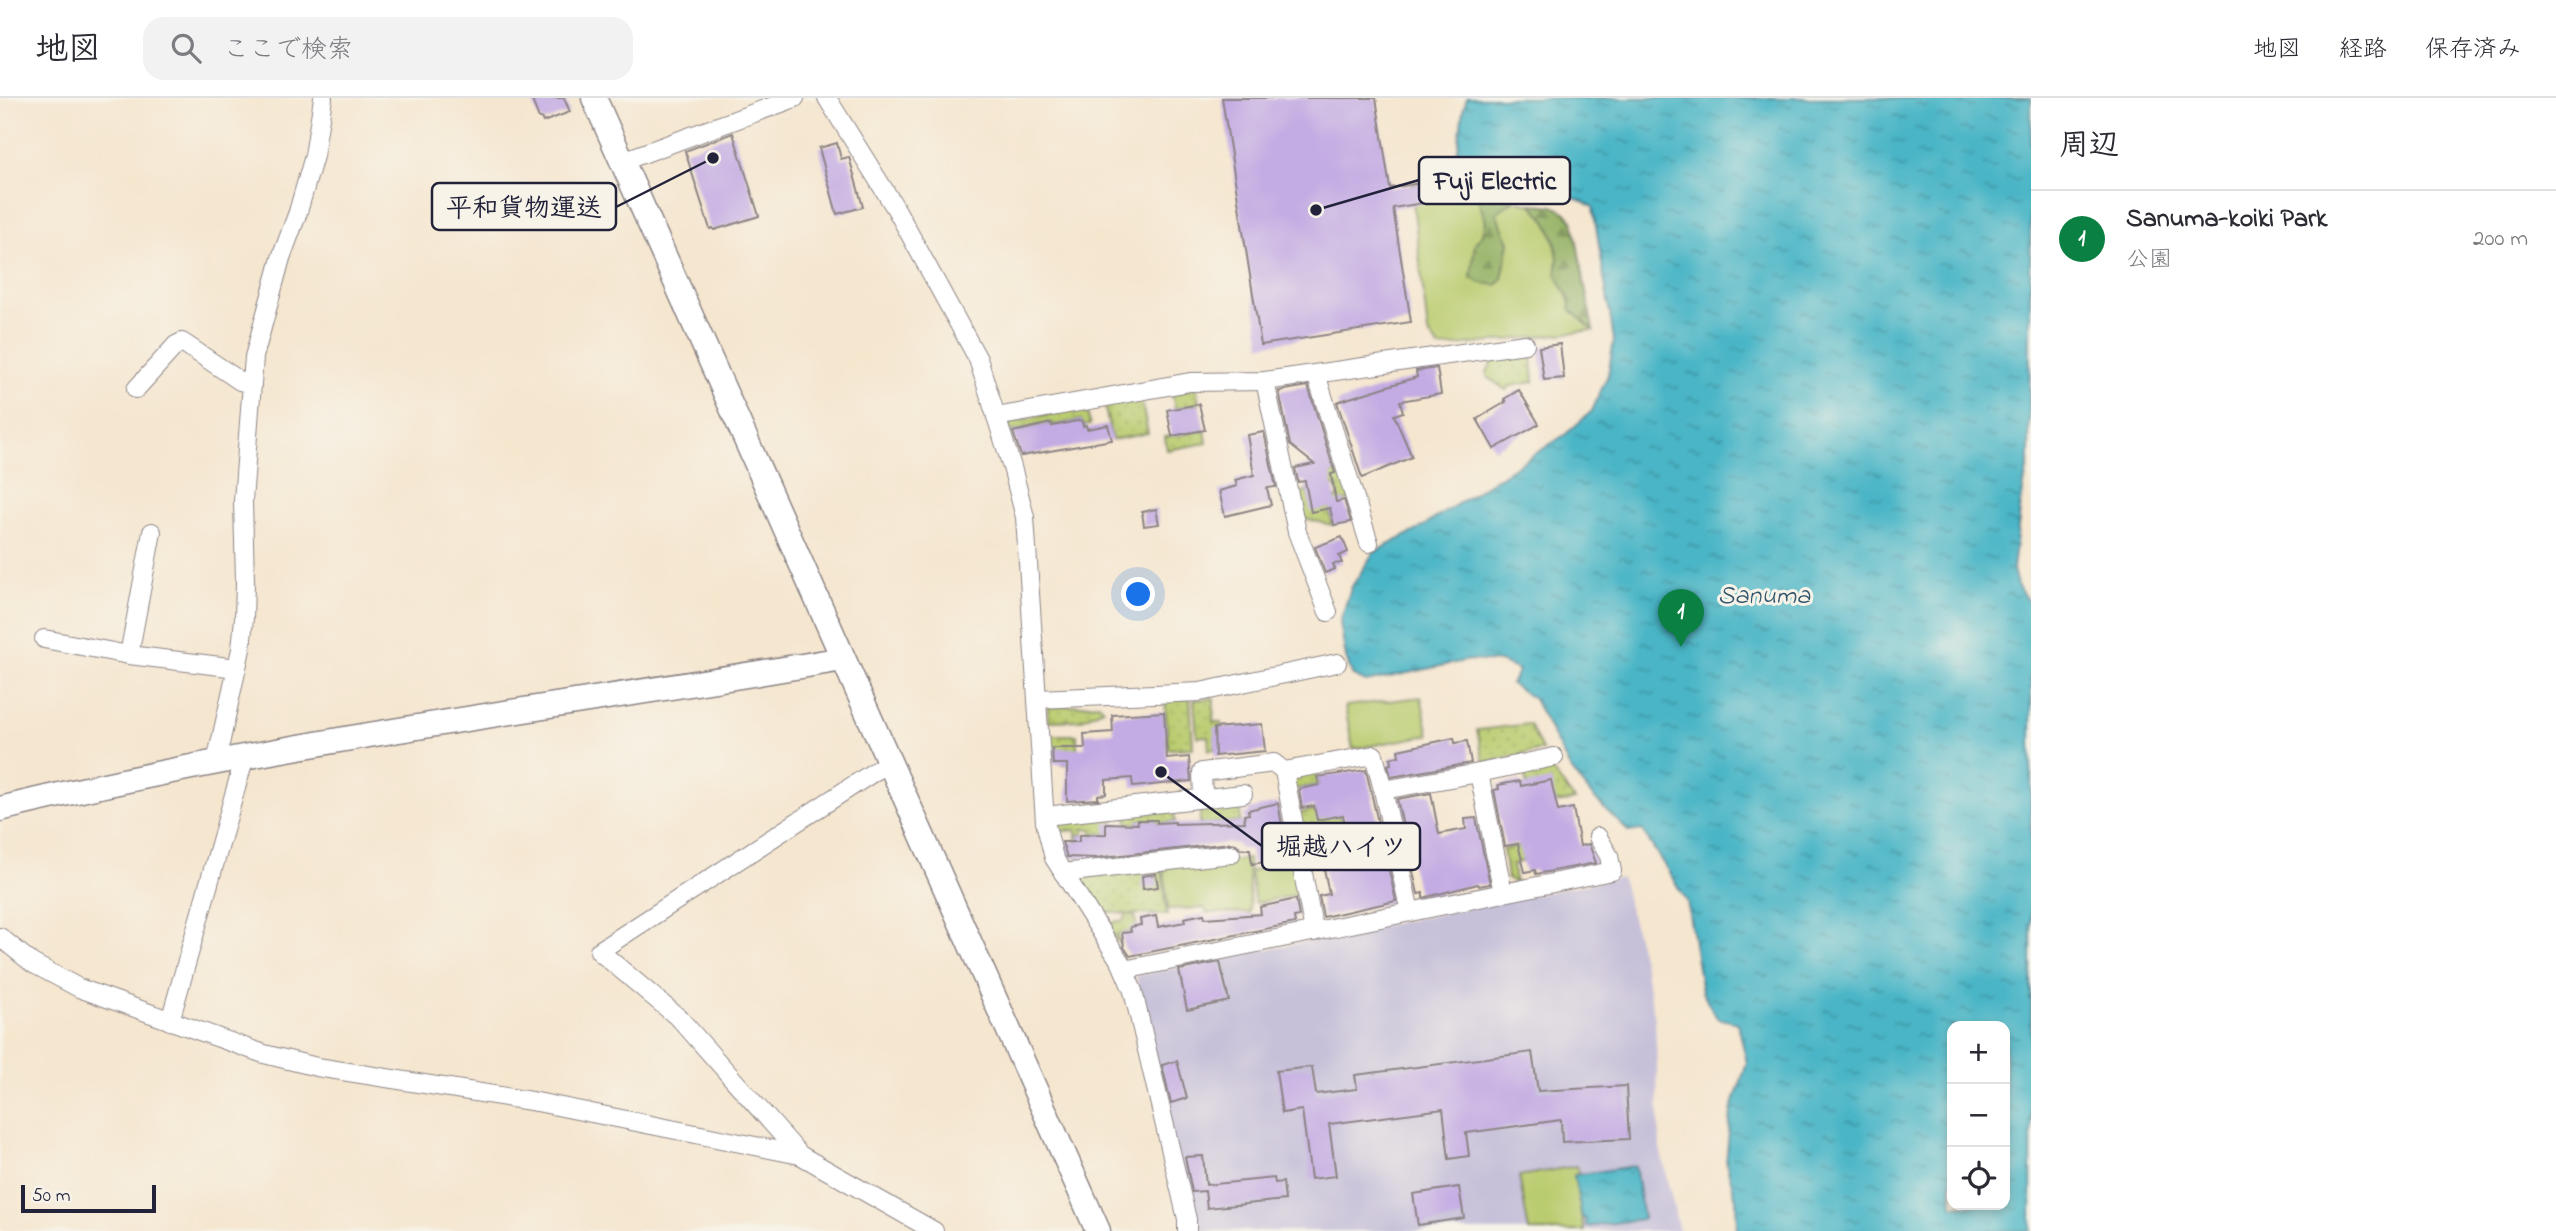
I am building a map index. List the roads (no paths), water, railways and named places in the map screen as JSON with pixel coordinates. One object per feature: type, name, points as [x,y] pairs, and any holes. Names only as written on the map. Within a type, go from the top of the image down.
[{"type":"street","points":[[216,762],[237,668],[244,606],[243,501],[254,357],[281,258],[314,156],[323,98]]},
{"type":"street","points":[[594,98],[1098,1231]]},
{"type":"street","points":[[623,161],[795,98]]},
{"type":"street","points":[[827,98],[897,209],[978,359],[1026,517],[1045,816],[1054,858],[1124,970],[1133,990],[1187,1219],[1187,1231]]},
{"type":"street","points":[[136,389],[176,345],[182,342],[240,381],[252,384]]},
{"type":"street","points":[[996,418],[1190,382],[1265,381],[1525,344]]},
{"type":"street","points":[[1317,374],[1369,542]]},
{"type":"street","points":[[1265,381],[1297,532],[1328,612]]},
{"type":"street","points":[[129,655],[152,532]]},
{"type":"street","points":[[44,639],[129,655],[237,668]]},
{"type":"street","points":[[0,809],[139,776],[245,756],[843,659]]},
{"type":"street","points":[[1038,699],[1200,692],[1337,663]]},
{"type":"street","points":[[1284,771],[1374,755],[1410,912]]},
{"type":"street","points":[[170,1021],[245,756]]},
{"type":"street","points":[[1383,790],[1554,757]]},
{"type":"street","points":[[800,1155],[680,1019],[599,951],[889,762]]},
{"type":"street","points":[[1203,798],[1202,772],[1274,763],[1284,771],[1314,932]]},
{"type":"street","points":[[1479,773],[1503,893]]},
{"type":"street","points":[[1045,816],[1243,794]]},
{"type":"street","points":[[1124,970],[1617,870],[1598,837]]},
{"type":"street","points":[[1063,873],[1231,854]]},
{"type":"street","points":[[0,937],[32,963],[79,988],[264,1054],[317,1067],[537,1102],[800,1155],[934,1231]]},
{"type":"water","name":"Sanuma","points":[[1467,98],[2031,98],[2029,458],[2013,569],[2017,585],[2031,606],[2031,1231],[1737,1231],[1736,1199],[1726,1163],[1731,1111],[1747,1063],[1738,1023],[1717,1018],[1702,992],[1687,901],[1642,830],[1629,832],[1594,798],[1570,768],[1534,699],[1511,684],[1519,670],[1500,662],[1469,660],[1366,682],[1353,676],[1346,658],[1340,622],[1351,588],[1374,552],[1414,532],[1566,434],[1592,411],[1608,375],[1614,340],[1593,207],[1565,194],[1546,189],[1455,172]]},
{"type":"water","points":[[1635,1166],[1643,1219],[1587,1227],[1585,1218],[1582,1218],[1574,1175]]},
{"type":"place","name":"平和貨物運送","points":[[713,158]]},
{"type":"place","name":"Fuji Electric","points":[[1316,210]]},
{"type":"place","name":"Sanuma-koiki Park","points":[[1681,647]]},
{"type":"place","name":"堀越ハイツ","points":[[1161,772]]}]
